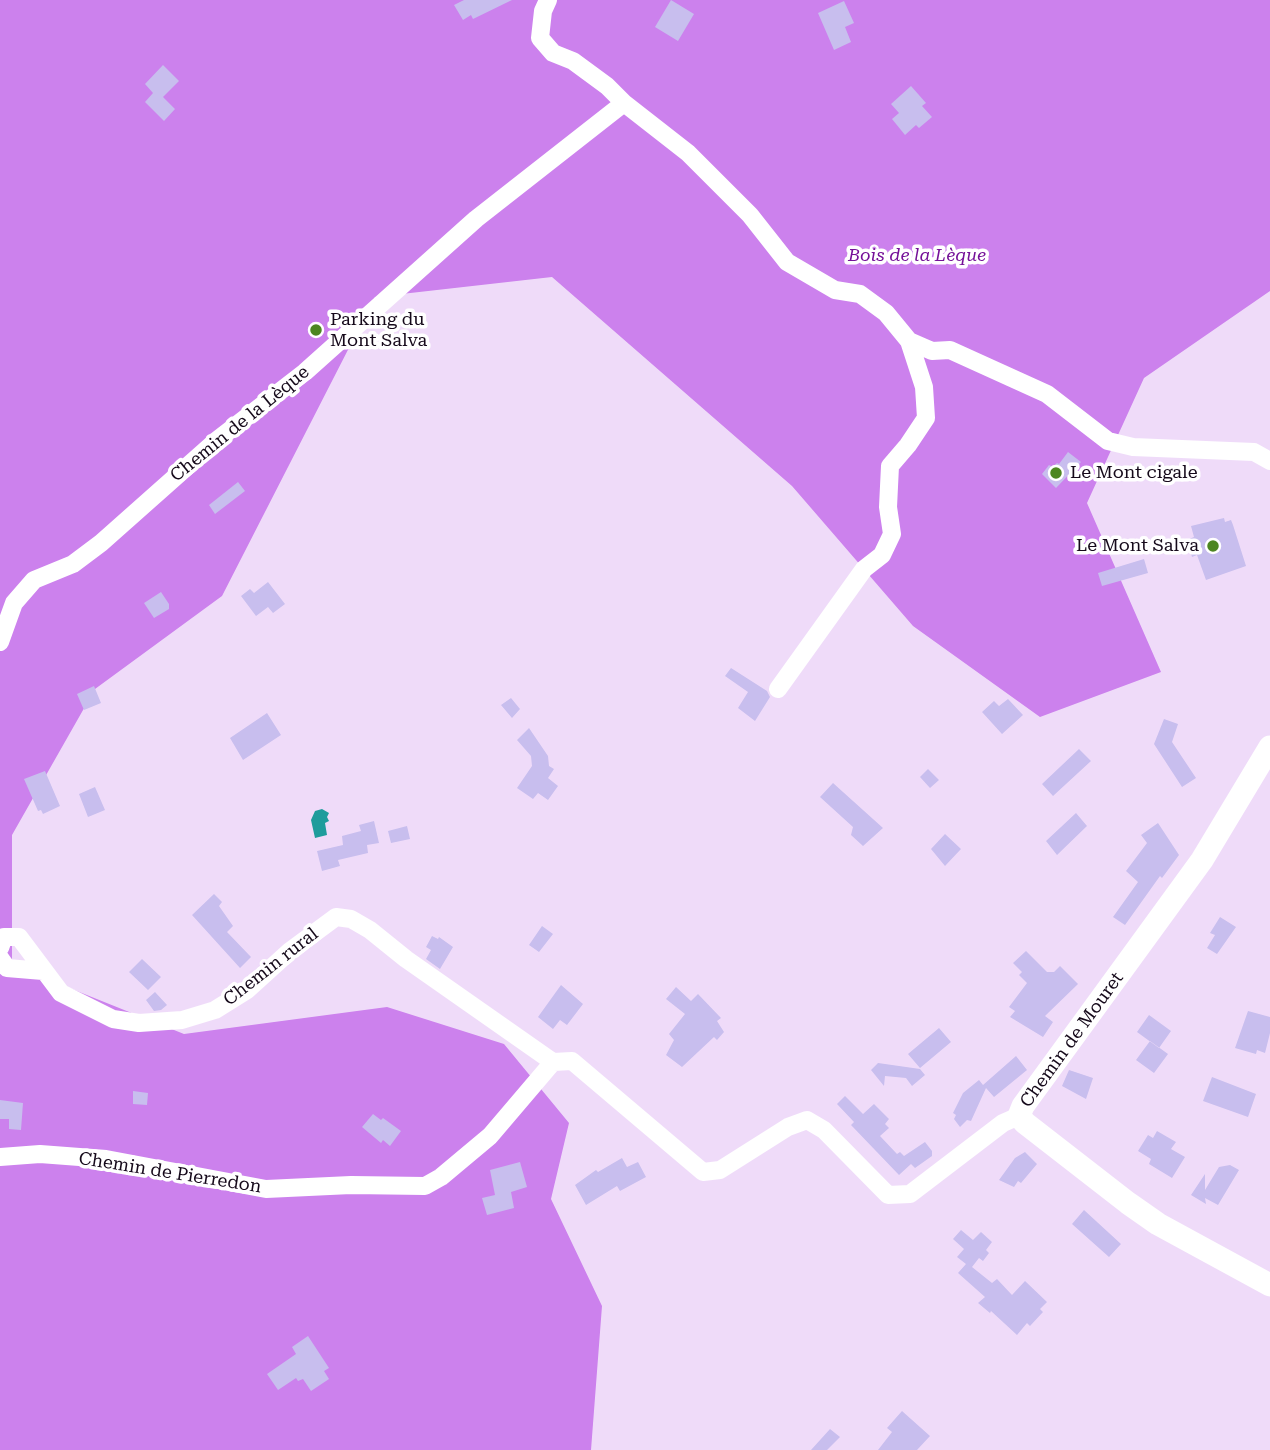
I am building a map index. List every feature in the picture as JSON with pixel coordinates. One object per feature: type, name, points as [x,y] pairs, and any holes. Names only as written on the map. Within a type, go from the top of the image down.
[{"type":"street","points":[[548,0],[543,11],[540,38],[552,53],[572,61],[607,86],[624,103],[688,153],[750,215],[787,262],[835,290],[860,294],[886,313],[909,341],[924,387],[926,418],[890,466],[888,507],[892,534],[882,555],[864,569],[778,688]]},
{"type":"street","name":"Chemin de la Lèque","points":[[0,642],[13,603],[34,580],[73,565],[101,543],[217,440],[305,372],[476,219],[624,103]]},
{"type":"street","points":[[909,341],[932,352],[950,350],[1047,394],[1108,441],[1133,447],[1254,452],[1270,461]]},
{"type":"street","name":"Chemin de Mouret","points":[[1270,747],[1202,860],[1019,1115],[1025,1123],[1158,1224],[1270,1284]]},
{"type":"street","name":"Chemin rural","points":[[0,947],[4,937],[19,937],[61,993],[113,1019],[139,1023],[182,1020],[215,1010],[247,990],[290,951],[336,917],[351,919],[553,1062]]},
{"type":"street","points":[[0,958],[7,968],[43,971]]},
{"type":"street","points":[[553,1062],[572,1061],[703,1172],[720,1170],[788,1127],[807,1121],[824,1129],[888,1195],[910,1194],[1003,1123],[1019,1115]]},
{"type":"street","name":"Chemin de Pierredon","points":[[0,1157],[40,1154],[106,1159],[266,1189],[351,1185],[425,1186],[441,1177],[490,1136],[553,1062]]},
{"type":"green space","name":"Bois de la Lèque","points":[[0,0],[1270,0],[1270,291],[1144,378],[1087,503],[1161,672],[1040,717],[913,626],[792,486],[552,277],[375,297],[222,596],[95,689],[12,835],[12,965],[184,1034],[387,1007],[504,1044],[569,1123],[551,1199],[602,1306],[591,1450],[0,1450]]},
{"type":"shaded area","points":[[322,809],[329,813],[329,821],[325,823],[327,835],[315,838],[311,820],[315,811]]},
{"type":"building","points":[[464,0],[512,0],[473,19],[471,15],[463,20],[454,5]]},
{"type":"building","points":[[671,0],[694,14],[678,41],[655,27]]},
{"type":"building","points":[[844,1],[854,23],[845,27],[851,42],[834,50],[818,13]]},
{"type":"building","points":[[163,65],[179,81],[163,97],[175,109],[164,121],[145,102],[153,93],[145,84]]},
{"type":"building","points":[[911,86],[926,103],[922,106],[932,117],[919,128],[916,125],[905,135],[892,119],[899,113],[891,104]]},
{"type":"building","name":"Le Mont cigale","points":[[1068,452],[1081,462],[1056,488],[1042,474],[1049,465],[1053,467],[1059,464]]},
{"type":"building","points":[[238,482],[245,491],[215,514],[209,505]]},
{"type":"building","points":[[1224,518],[1225,522],[1231,520],[1246,566],[1206,580],[1197,555],[1192,557],[1187,540],[1194,537],[1191,526]]},
{"type":"building","points":[[1144,559],[1148,573],[1102,586],[1098,573]]},
{"type":"building","points":[[268,582],[285,604],[273,613],[268,607],[256,616],[241,596],[250,589],[254,593]]},
{"type":"building","points":[[161,592],[169,604],[169,609],[154,618],[144,603]]},
{"type":"building","points":[[731,668],[767,691],[770,697],[755,721],[738,708],[748,692],[725,676]]},
{"type":"building","points":[[94,686],[101,703],[84,710],[77,694]]},
{"type":"building","points":[[511,698],[520,709],[512,718],[501,705]]},
{"type":"building","points":[[1008,699],[1023,715],[1002,734],[982,712],[994,701],[999,706]]},
{"type":"building","points":[[267,713],[281,735],[243,760],[230,738]]},
{"type":"building","points":[[1164,719],[1178,724],[1172,742],[1196,778],[1182,787],[1154,744]]},
{"type":"building","points":[[529,728],[548,756],[549,766],[554,769],[548,778],[558,786],[548,800],[538,793],[533,799],[517,788],[532,766],[531,756],[517,740]]},
{"type":"building","points":[[1079,749],[1091,761],[1053,796],[1042,784]]},
{"type":"building","points":[[928,769],[939,780],[930,788],[920,777]]},
{"type":"building","points":[[45,771],[60,806],[43,814],[41,810],[38,811],[24,779]]},
{"type":"building","points":[[833,783],[883,828],[863,846],[851,835],[853,827],[820,797]]},
{"type":"building","points":[[95,787],[105,810],[88,817],[79,794]]},
{"type":"building","points":[[1076,813],[1087,826],[1057,855],[1046,841]]},
{"type":"building","points":[[374,821],[379,843],[367,845],[368,853],[338,860],[340,866],[322,871],[317,851],[343,845],[342,836],[361,831],[359,825]]},
{"type":"building","points":[[1158,823],[1179,855],[1162,878],[1160,876],[1125,925],[1113,917],[1138,882],[1126,871],[1147,843],[1141,835]]},
{"type":"building","points":[[407,826],[410,839],[391,843],[388,831]]},
{"type":"building","points":[[945,834],[961,849],[945,866],[931,849]]},
{"type":"building","points":[[214,894],[222,902],[219,906],[233,926],[227,932],[251,957],[240,968],[192,915]]},
{"type":"building","points":[[1220,917],[1236,927],[1217,954],[1207,948],[1215,935],[1210,933]]},
{"type":"building","points":[[542,926],[553,934],[539,952],[529,945]]},
{"type":"building","points":[[432,936],[438,939],[439,937],[453,947],[440,969],[426,959],[431,950],[426,947]]},
{"type":"building","points":[[1026,951],[1047,972],[1054,972],[1060,966],[1078,984],[1045,1016],[1053,1022],[1043,1037],[1010,1017],[1015,1011],[1009,1007],[1027,983],[1019,975],[1022,972],[1013,963]]},
{"type":"building","points":[[142,959],[161,977],[148,990],[129,972]]},
{"type":"building","points":[[561,985],[583,1004],[567,1025],[560,1020],[553,1029],[538,1017]]},
{"type":"building","points":[[676,987],[691,1001],[698,994],[721,1018],[717,1021],[724,1032],[717,1040],[714,1037],[682,1067],[666,1055],[674,1040],[669,1034],[685,1014],[666,999]]},
{"type":"building","points":[[155,992],[167,1005],[154,1011],[146,1000]]},
{"type":"building","points":[[1248,1011],[1270,1017],[1270,1033],[1265,1053],[1257,1050],[1256,1054],[1235,1048]]},
{"type":"building","points":[[1149,1015],[1171,1031],[1159,1048],[1137,1032]]},
{"type":"building","points":[[939,1028],[951,1042],[920,1068],[908,1054]]},
{"type":"building","points":[[1150,1041],[1168,1054],[1154,1073],[1136,1060]]},
{"type":"building","points":[[1016,1056],[1027,1070],[994,1097],[986,1088],[971,1121],[967,1120],[960,1127],[953,1113],[963,1093],[979,1080],[983,1085]]},
{"type":"building","points":[[878,1063],[920,1069],[925,1075],[912,1086],[906,1078],[885,1076],[884,1086],[871,1070]]},
{"type":"building","points":[[1069,1070],[1093,1078],[1086,1099],[1062,1086]]},
{"type":"building","points":[[1212,1077],[1256,1094],[1248,1117],[1203,1101]]},
{"type":"building","points":[[133,1091],[148,1093],[147,1105],[133,1104]]},
{"type":"building","points":[[845,1096],[863,1114],[874,1104],[889,1119],[885,1124],[889,1128],[880,1136],[897,1154],[900,1152],[904,1156],[925,1142],[932,1151],[932,1156],[915,1168],[911,1164],[899,1175],[851,1125],[854,1122],[837,1104]]},
{"type":"building","points":[[0,1100],[23,1103],[21,1130],[9,1129],[9,1119],[0,1119]]},
{"type":"building","points":[[373,1114],[401,1131],[390,1146],[383,1140],[381,1143],[362,1127]]},
{"type":"building","points":[[1157,1131],[1176,1142],[1171,1149],[1185,1157],[1172,1178],[1149,1164],[1151,1159],[1138,1151],[1148,1135],[1153,1138]]},
{"type":"building","points":[[1025,1152],[1037,1164],[1021,1183],[1018,1181],[1014,1187],[999,1180],[1015,1158]]},
{"type":"building","points":[[622,1158],[627,1167],[638,1162],[646,1177],[620,1191],[617,1186],[586,1205],[575,1185],[596,1170],[598,1172]]},
{"type":"building","points":[[520,1162],[527,1187],[511,1192],[514,1208],[487,1215],[482,1198],[495,1195],[490,1170]]},
{"type":"building","points":[[1230,1165],[1239,1170],[1218,1205],[1205,1198],[1206,1204],[1191,1195],[1205,1174],[1205,1190],[1219,1167]]},
{"type":"building","points":[[1084,1210],[1121,1244],[1109,1257],[1072,1224]]},
{"type":"building","points":[[961,1230],[973,1240],[981,1232],[992,1242],[983,1261],[979,1258],[972,1267],[992,1283],[997,1279],[1012,1295],[1025,1281],[1047,1302],[1040,1309],[1043,1312],[1030,1326],[1027,1323],[1017,1335],[978,1303],[985,1297],[958,1273],[966,1264],[957,1257],[964,1249],[953,1239]]},
{"type":"building","points":[[308,1336],[329,1368],[324,1371],[329,1379],[311,1391],[303,1379],[298,1381],[296,1378],[278,1390],[267,1374],[296,1354],[292,1347]]},
{"type":"building","points":[[902,1411],[930,1436],[917,1450],[878,1450],[892,1432],[887,1428]]},
{"type":"building","points":[[830,1429],[840,1437],[827,1450],[811,1450]]},
{"type":"place","name":"Parking du Mont Salva","points":[[316,330]]},
{"type":"place","name":"Le Mont cigale","points":[[1056,473]]},
{"type":"place","name":"Le Mont Salva","points":[[1213,546]]}]
